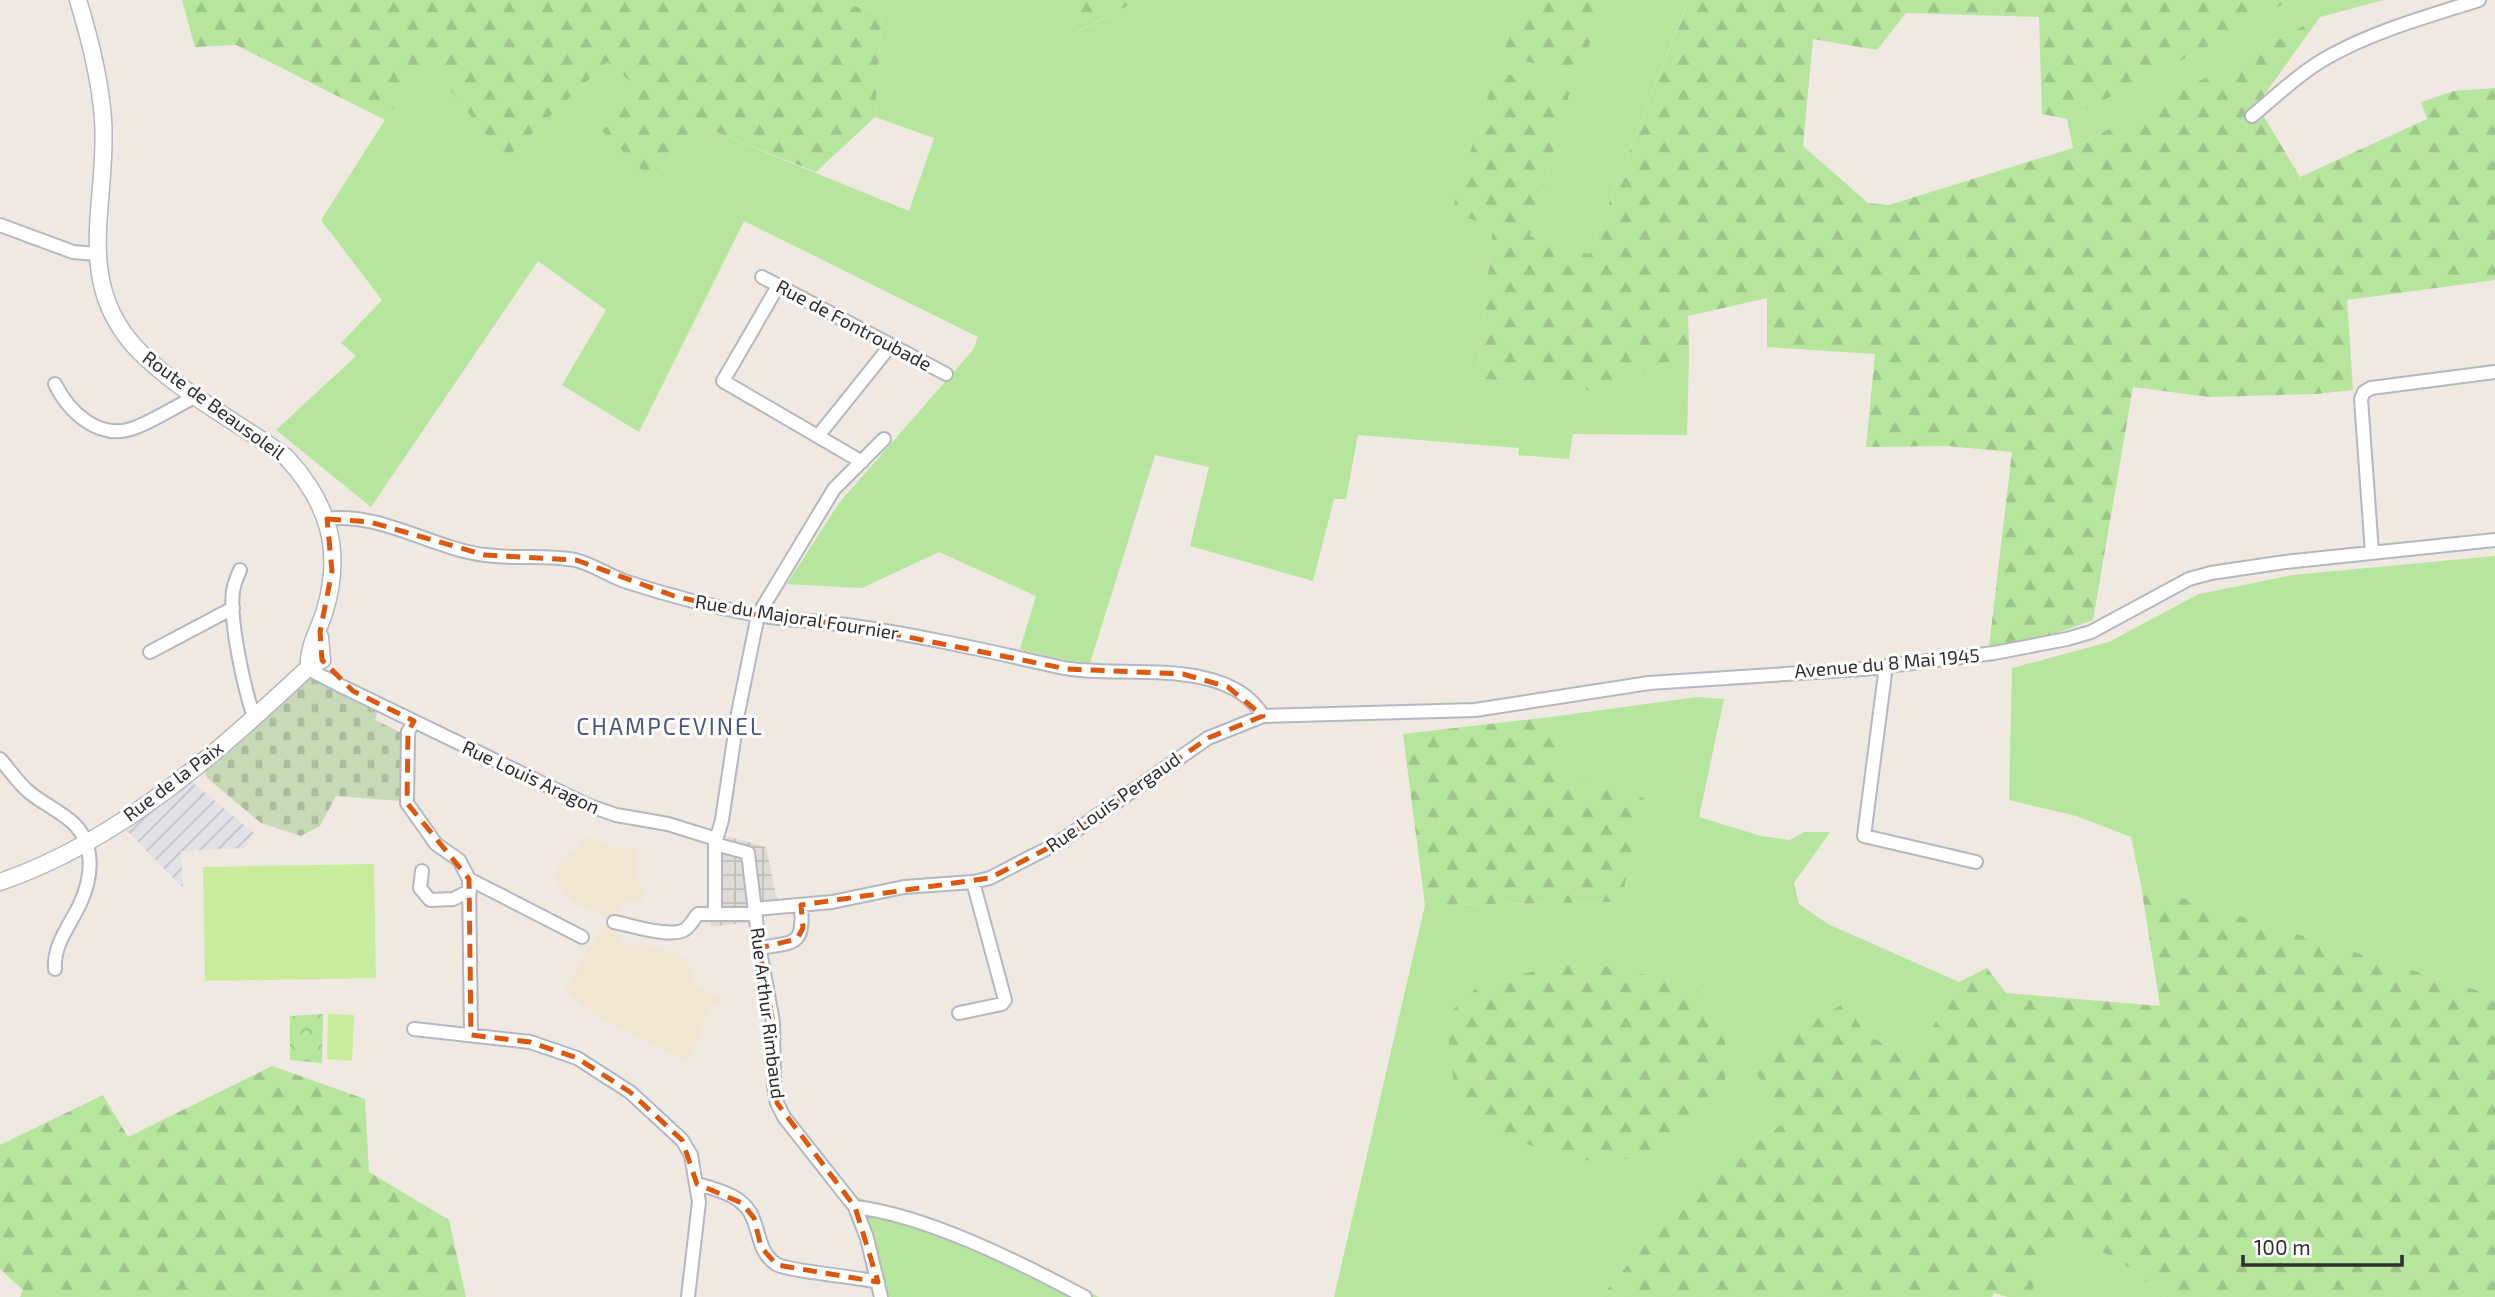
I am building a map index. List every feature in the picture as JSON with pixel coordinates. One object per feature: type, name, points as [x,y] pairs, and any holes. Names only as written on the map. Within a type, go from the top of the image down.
[{"type":"main road","name":"Route de Beausoleil","points":[[78,0],[96,69],[103,120],[104,167],[96,254],[105,298],[127,337],[156,366],[286,457],[310,485],[327,519]]},
{"type":"main road","points":[[315,663],[310,653],[322,621],[332,571],[327,519]]},
{"type":"main road","name":"Rue de la Paix","points":[[2,880],[47,862],[135,812],[182,779],[315,663]]},
{"type":"street","points":[[2252,116],[2328,57],[2400,26],[2479,0]]},
{"type":"street","points":[[0,225],[74,252],[96,254]]},
{"type":"street","name":"Rue de Fontroubade","points":[[762,278],[946,374]]},
{"type":"street","points":[[778,286],[723,381],[862,462]]},
{"type":"street","points":[[818,436],[891,345]]},
{"type":"street","points":[[2372,553],[2361,399],[2364,392],[2371,388],[2495,372]]},
{"type":"street","points":[[55,384],[63,401],[82,420],[106,430],[134,428],[189,400],[194,394]]},
{"type":"street","points":[[614,922],[671,934],[681,932],[698,914],[715,914],[716,841],[758,615],[834,489],[884,439]]},
{"type":"street","name":"Rue du Majoral Fournier","points":[[327,519],[346,517],[370,522],[485,555],[576,560],[621,580],[674,596],[758,615],[861,627],[992,651],[1067,669],[1183,674],[1228,687],[1249,700],[1263,716]]},
{"type":"street","name":"Avenue du 8 Mai 1945","points":[[1263,716],[1475,710],[1649,683],[1886,666],[1994,653],[2091,632],[2189,579],[2211,573],[2495,540]]},
{"type":"street","points":[[240,570],[233,589],[233,608],[247,696],[254,717]]},
{"type":"street","points":[[150,652],[233,608]]},
{"type":"street","name":"Rue Louis Aragon","points":[[315,663],[316,673],[587,805],[616,815],[668,824],[716,841]]},
{"type":"street","points":[[1886,666],[1864,836],[1976,862]]},
{"type":"street","name":"Rue Louis Pergaud","points":[[715,914],[832,902],[904,887],[973,882],[990,878],[1058,843],[1193,747],[1224,730],[1263,716]]},
{"type":"street","points":[[414,721],[408,733],[407,803],[436,844],[459,860],[470,885],[471,1035]]},
{"type":"street","points":[[0,759],[26,790],[73,822],[86,841],[90,862],[88,884],[56,950],[55,969]]},
{"type":"street","name":"Rue Arthur Rimbaud","points":[[716,841],[748,853],[759,948],[772,1022],[777,1103],[784,1117],[855,1207],[867,1238],[881,1297]]},
{"type":"street","points":[[422,871],[420,888],[430,900],[453,899],[470,885]]},
{"type":"street","points":[[959,1013],[1002,1004],[1005,1000],[973,882]]},
{"type":"street","points":[[470,885],[582,937]]},
{"type":"street","points":[[759,948],[792,943],[797,939],[803,928],[802,905]]},
{"type":"street","points":[[414,1029],[530,1042],[577,1058],[630,1093],[682,1140],[691,1155],[699,1202],[688,1297]]},
{"type":"street","points":[[697,1184],[730,1194],[742,1203],[754,1218],[761,1247],[777,1265],[878,1282]]},
{"type":"street","points":[[855,1207],[912,1220],[972,1243],[1085,1297]]},
{"type":"highlighted area","points":[[327,519],[370,522],[485,555],[576,560],[674,596],[758,615],[848,625],[1067,669],[1183,674],[1228,687],[1263,716],[1208,738],[1058,843],[990,878],[801,905],[803,928],[797,939],[759,948],[773,1022],[777,1103],[855,1207],[878,1282],[777,1265],[761,1247],[754,1218],[742,1203],[697,1184],[682,1140],[630,1092],[577,1058],[530,1042],[471,1035],[469,879],[407,803],[408,732],[414,721],[353,691],[322,660],[320,632],[332,571]]},
{"type":"shaded area","points":[[192,782],[255,834],[244,848],[181,851],[183,888],[126,830]]},
{"type":"shaded area","points":[[712,832],[766,847],[779,910],[755,912],[752,922],[711,927]]},
{"type":"shaded area","points":[[582,836],[619,850],[621,847],[637,851],[634,876],[640,880],[643,889],[642,902],[626,898],[616,918],[577,905],[564,893],[557,883],[557,869],[561,860],[576,849]]},
{"type":"shaded area","points":[[606,924],[612,925],[620,943],[641,944],[675,953],[686,959],[696,984],[710,995],[718,994],[719,1002],[710,1008],[688,1062],[600,1019],[565,990],[573,979],[577,965]]},
{"type":"green space","points":[[182,0],[827,0],[882,12],[875,117],[816,172],[696,124],[653,181],[602,131],[640,89],[607,62],[505,159],[428,62],[385,120],[236,45],[195,47]]},
{"type":"green space","points":[[827,0],[1070,0],[1076,33],[1139,0],[1519,0],[1502,57],[1578,72],[1608,0],[1676,0],[1686,6],[1589,254],[1530,236],[1570,92],[1452,213],[1493,226],[1477,378],[1594,391],[1689,354],[1687,435],[1573,434],[1569,459],[1518,455],[1519,448],[1358,435],[1346,499],[1334,499],[1313,581],[1190,546],[1209,467],[1155,455],[1090,663],[1063,660],[1020,649],[1036,596],[939,552],[862,588],[787,584],[839,503],[973,350],[978,337],[744,221],[639,432],[562,385],[606,310],[538,261],[371,507],[276,430],[356,356],[341,343],[382,300],[321,220],[385,120],[428,61],[505,159],[607,61],[640,89],[654,180],[696,124],[909,211],[934,138],[875,117],[882,12]]},
{"type":"green space","points":[[1070,0],[1139,0],[1075,33]]},
{"type":"green space","points":[[1519,0],[1608,0],[1578,72],[1502,57]]},
{"type":"green space","points":[[1676,0],[2291,0],[2196,53],[2067,119],[2042,114],[2039,17],[1906,13],[1877,50],[1813,39],[1803,146],[1868,203],[1889,205],[2073,148],[2320,17],[2257,105],[2300,177],[2427,119],[2421,102],[2454,91],[2495,88],[2495,280],[2347,300],[2353,390],[2316,394],[2209,397],[2133,387],[2093,620],[2040,639],[1989,647],[2012,452],[1947,446],[1866,447],[1875,354],[1767,347],[1767,298],[1688,316],[1689,354],[1594,391],[1477,378],[1493,226],[1451,213],[1496,71],[1570,92],[1530,236],[1589,254],[1686,7]]},
{"type":"green space","points":[[2291,0],[2384,0],[2320,17],[2073,148],[2067,119],[2196,53]]},
{"type":"green space","points":[[2495,556],[2495,996],[2141,885],[2131,837],[2076,816],[2009,800],[2012,668],[2109,642],[2199,594],[2293,575]]},
{"type":"green space","points":[[309,677],[378,710],[375,720],[402,733],[400,801],[336,796],[320,826],[301,836],[261,823],[207,778],[205,770]]},
{"type":"green space","points":[[1697,697],[1724,699],[1699,817],[1761,836],[1790,840],[1804,832],[1830,832],[1794,883],[1799,904],[1828,924],[1959,982],[1916,1055],[1866,1036],[1751,1058],[1782,1125],[1715,1158],[1601,1297],[1334,1297],[1425,905],[1621,902],[1566,778],[1551,717]]},
{"type":"green space","points":[[1551,717],[1566,778],[1644,798],[1621,902],[1425,905],[1403,734]]},
{"type":"green space","points":[[374,864],[376,978],[205,981],[203,867]]},
{"type":"green space","points":[[2141,885],[2495,996],[2495,1297],[2165,1297],[2128,1267],[2062,1228],[2029,1297],[2008,1297],[1994,1293],[1992,1297],[1601,1297],[1715,1158],[1782,1125],[1750,1058],[1846,1002],[1866,1036],[1916,1055],[1959,982],[1987,968],[2006,993],[2160,1006]]},
{"type":"green space","points":[[1588,962],[1695,986],[1725,1042],[1725,1082],[1651,1158],[1567,1161],[1482,1125],[1455,1093],[1446,1016],[1485,980]]},
{"type":"green space","points":[[323,1014],[322,1063],[290,1060],[290,1016]]},
{"type":"green space","points":[[328,1014],[354,1015],[352,1061],[327,1059]]},
{"type":"green space","points":[[272,1066],[365,1099],[369,1172],[449,1220],[466,1297],[20,1297],[23,1290],[0,1269],[0,1145],[103,1095],[128,1137]]},
{"type":"green space","points":[[857,1197],[993,1245],[1099,1297],[885,1297],[871,1235]]},
{"type":"green space","points":[[2061,1227],[2128,1267],[2165,1297],[2029,1297]]},
{"type":"district","name":"CHAMPCEVINEL","points":[[670,727]]}]
